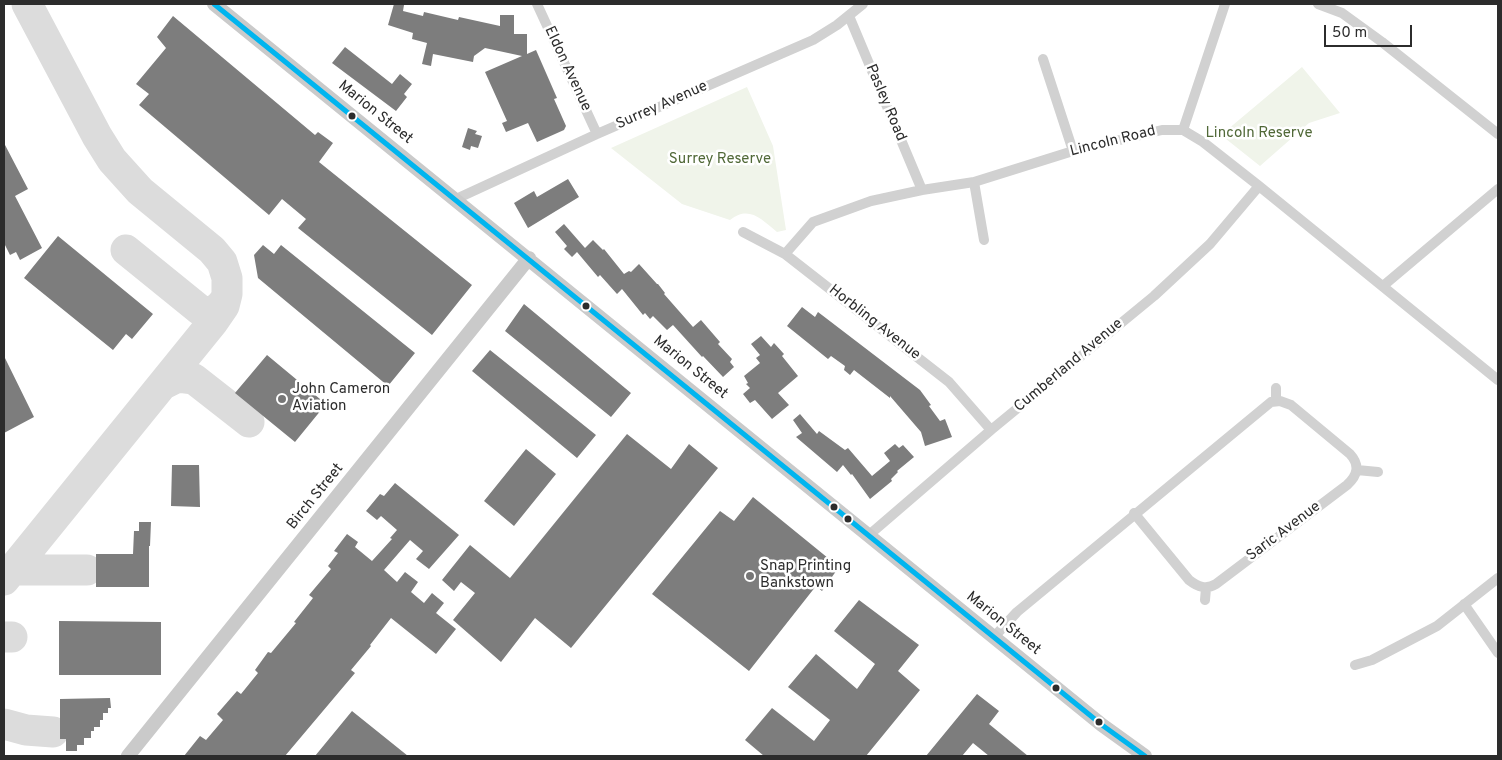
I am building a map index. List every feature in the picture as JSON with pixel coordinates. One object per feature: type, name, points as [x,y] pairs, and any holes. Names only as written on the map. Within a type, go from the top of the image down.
[{"type":"main road","name":"Marion Street","points":[[214,4],[1107,729],[1145,756]]},
{"type":"main road","name":"Birch Street","points":[[128,756],[529,258]]},
{"type":"street","name":"Eldon Avenue","points":[[537,4],[597,134]]},
{"type":"street","name":"Surrey Avenue","points":[[456,199],[597,134],[812,40],[837,25],[863,4]]},
{"type":"street","points":[[1225,4],[1183,130],[1202,142],[1259,186],[1498,380]]},
{"type":"street","points":[[1318,4],[1342,13],[1382,42],[1498,134]]},
{"type":"street","name":"Pasley Road","points":[[848,16],[922,190]]},
{"type":"street","points":[[1043,59],[1073,151]]},
{"type":"street","name":"Lincoln Road","points":[[784,254],[813,222],[871,201],[922,190],[974,182],[1073,151],[1162,130],[1183,130]]},
{"type":"street","points":[[974,182],[984,240]]},
{"type":"street","name":"Cumberland Avenue","points":[[869,535],[990,430],[1154,296],[1210,244],[1259,186]]},
{"type":"street","points":[[1383,286],[1498,189]]},
{"type":"street","name":"Horbling Avenue","points":[[743,232],[784,254],[949,382],[990,430]]},
{"type":"street","points":[[1276,388],[1276,400]]},
{"type":"street","points":[[994,637],[1017,612],[1266,405],[1276,400],[1291,405],[1350,454],[1355,459],[1357,470],[1378,472]]},
{"type":"street","name":"Saric Avenue","points":[[1206,588],[1216,584],[1347,485],[1357,470]]},
{"type":"street","points":[[1134,514],[1190,580],[1206,588],[1205,600]]},
{"type":"street","points":[[1355,665],[1372,660],[1437,626],[1498,578]]},
{"type":"street","points":[[1464,604],[1498,653]]},
{"type":"green space","name":"Lincoln Reserve","points":[[1302,67],[1340,113],[1309,123],[1260,166],[1221,135]]},
{"type":"green space","name":"Surrey Reserve","points":[[747,87],[773,146],[786,230],[777,232],[755,215],[743,214],[730,220],[682,204],[611,148]]},
{"type":"building","points":[[394,4],[404,5],[403,11],[423,16],[424,12],[458,20],[459,17],[500,26],[500,15],[514,15],[514,34],[527,34],[527,54],[536,50],[557,98],[554,99],[566,126],[564,130],[537,142],[528,123],[506,132],[502,123],[507,121],[485,72],[522,56],[485,48],[474,56],[473,62],[433,54],[431,66],[422,64],[427,43],[412,39],[413,33],[388,25]]},
{"type":"building","points":[[173,16],[315,135],[318,132],[333,143],[319,162],[472,285],[432,335],[298,228],[306,219],[282,199],[269,215],[139,105],[149,94],[136,84],[166,48],[157,37]]},
{"type":"building","points":[[345,47],[392,84],[400,74],[412,84],[404,94],[407,97],[396,111],[332,63]]},
{"type":"building","points":[[468,128],[477,131],[475,134],[482,136],[478,148],[471,146],[470,150],[462,147]]},
{"type":"building","points":[[4,143],[28,189],[15,196],[42,248],[20,260],[16,252],[10,255],[4,243]]},
{"type":"building","points":[[568,179],[579,197],[528,228],[514,203],[534,191],[537,197]]},
{"type":"building","points":[[564,224],[585,248],[593,240],[604,249],[624,274],[629,271],[631,272],[639,264],[693,327],[701,320],[720,342],[718,344],[732,359],[730,362],[734,367],[723,377],[673,325],[667,330],[653,316],[650,319],[645,313],[643,315],[622,289],[617,294],[600,275],[598,277],[577,252],[572,257],[564,249],[567,246],[555,232]]},
{"type":"building","points":[[58,236],[153,314],[132,339],[126,334],[113,350],[24,278]]},
{"type":"building","points":[[263,245],[274,254],[281,245],[415,353],[388,386],[258,278],[254,255]]},
{"type":"building","points":[[524,304],[631,393],[611,417],[505,331]]},
{"type":"building","points":[[802,307],[815,317],[818,312],[920,390],[940,421],[945,419],[952,437],[925,446],[921,432],[890,396],[890,398],[854,370],[850,375],[844,370],[845,366],[831,356],[828,359],[787,326]]},
{"type":"building","points":[[761,336],[771,347],[774,343],[784,354],[782,356],[798,376],[778,393],[789,405],[772,419],[755,400],[750,403],[743,394],[750,388],[746,384],[748,383],[744,376],[760,363],[756,358],[760,355],[751,344]]},
{"type":"building","points":[[490,350],[596,435],[577,458],[472,371]]},
{"type":"building","name":"John Cameron Aviation","points":[[267,355],[326,404],[295,442],[235,393]]},
{"type":"building","points":[[4,356],[34,417],[4,433]]},
{"type":"building","points":[[800,414],[817,434],[819,431],[845,450],[848,448],[872,476],[890,461],[884,453],[895,444],[899,448],[903,445],[914,457],[897,471],[891,479],[892,481],[870,499],[843,465],[837,472],[796,437],[802,433],[793,420]]},
{"type":"building","points":[[627,434],[671,469],[689,444],[718,468],[571,648],[535,618],[501,662],[453,620],[475,593],[461,582],[454,591],[442,580],[470,545],[510,578]]},
{"type":"building","points":[[526,449],[556,474],[514,526],[484,501]]},
{"type":"building","points":[[172,465],[199,465],[200,507],[171,506]]},
{"type":"building","points":[[395,483],[459,535],[429,569],[416,559],[423,551],[410,540],[384,570],[397,582],[405,572],[418,582],[411,592],[424,603],[432,593],[444,603],[436,613],[456,629],[436,654],[391,618],[351,670],[355,673],[285,756],[184,756],[200,736],[206,740],[223,720],[217,714],[237,691],[241,694],[258,673],[255,670],[268,652],[271,653],[296,623],[294,622],[313,598],[309,595],[331,569],[328,566],[338,553],[334,551],[347,534],[358,542],[355,547],[372,561],[392,539],[390,538],[397,530],[381,516],[377,520],[366,511],[380,494],[384,496]]},
{"type":"building","name":"Snap Printing Bankstown","points":[[753,497],[839,567],[822,591],[816,586],[749,671],[652,594],[720,511],[734,521]]},
{"type":"building","points":[[139,522],[151,522],[149,587],[96,587],[96,554],[133,554],[134,531],[139,531]]},
{"type":"building","points":[[859,600],[919,645],[898,671],[920,690],[866,756],[764,756],[745,740],[772,708],[814,741],[830,720],[788,687],[816,654],[857,689],[875,664],[834,631]]},
{"type":"building","points":[[59,621],[161,622],[161,675],[59,675]]},
{"type":"building","points":[[977,694],[999,711],[989,724],[1028,756],[989,756],[973,743],[962,756],[926,756]]},
{"type":"building","points":[[110,698],[111,708],[108,708],[108,713],[103,713],[100,727],[94,727],[94,731],[91,731],[91,738],[84,738],[84,745],[77,745],[77,751],[66,751],[66,739],[60,739],[60,699]]},
{"type":"building","points":[[352,711],[408,756],[315,756]]},
{"type":"taxiway","points":[[4,580],[213,322],[224,306],[227,294],[227,278],[222,262],[212,250],[140,191],[112,160],[97,136],[27,4]]},
{"type":"taxiway","points":[[126,250],[200,310],[215,310],[226,298]]},
{"type":"taxiway","points":[[164,384],[178,377],[194,379],[249,422]]},
{"type":"taxiway","points":[[13,570],[87,570]]},
{"type":"taxiway","points":[[4,637],[12,637]]},
{"type":"taxiway","points":[[4,724],[26,730],[53,732]]},
{"type":"transit line","points":[[214,4],[1102,725],[1145,756]]},
{"type":"place","name":"John Cameron Aviation","points":[[282,399]]},
{"type":"place","name":"Snap Printing Bankstown","points":[[750,576]]}]
